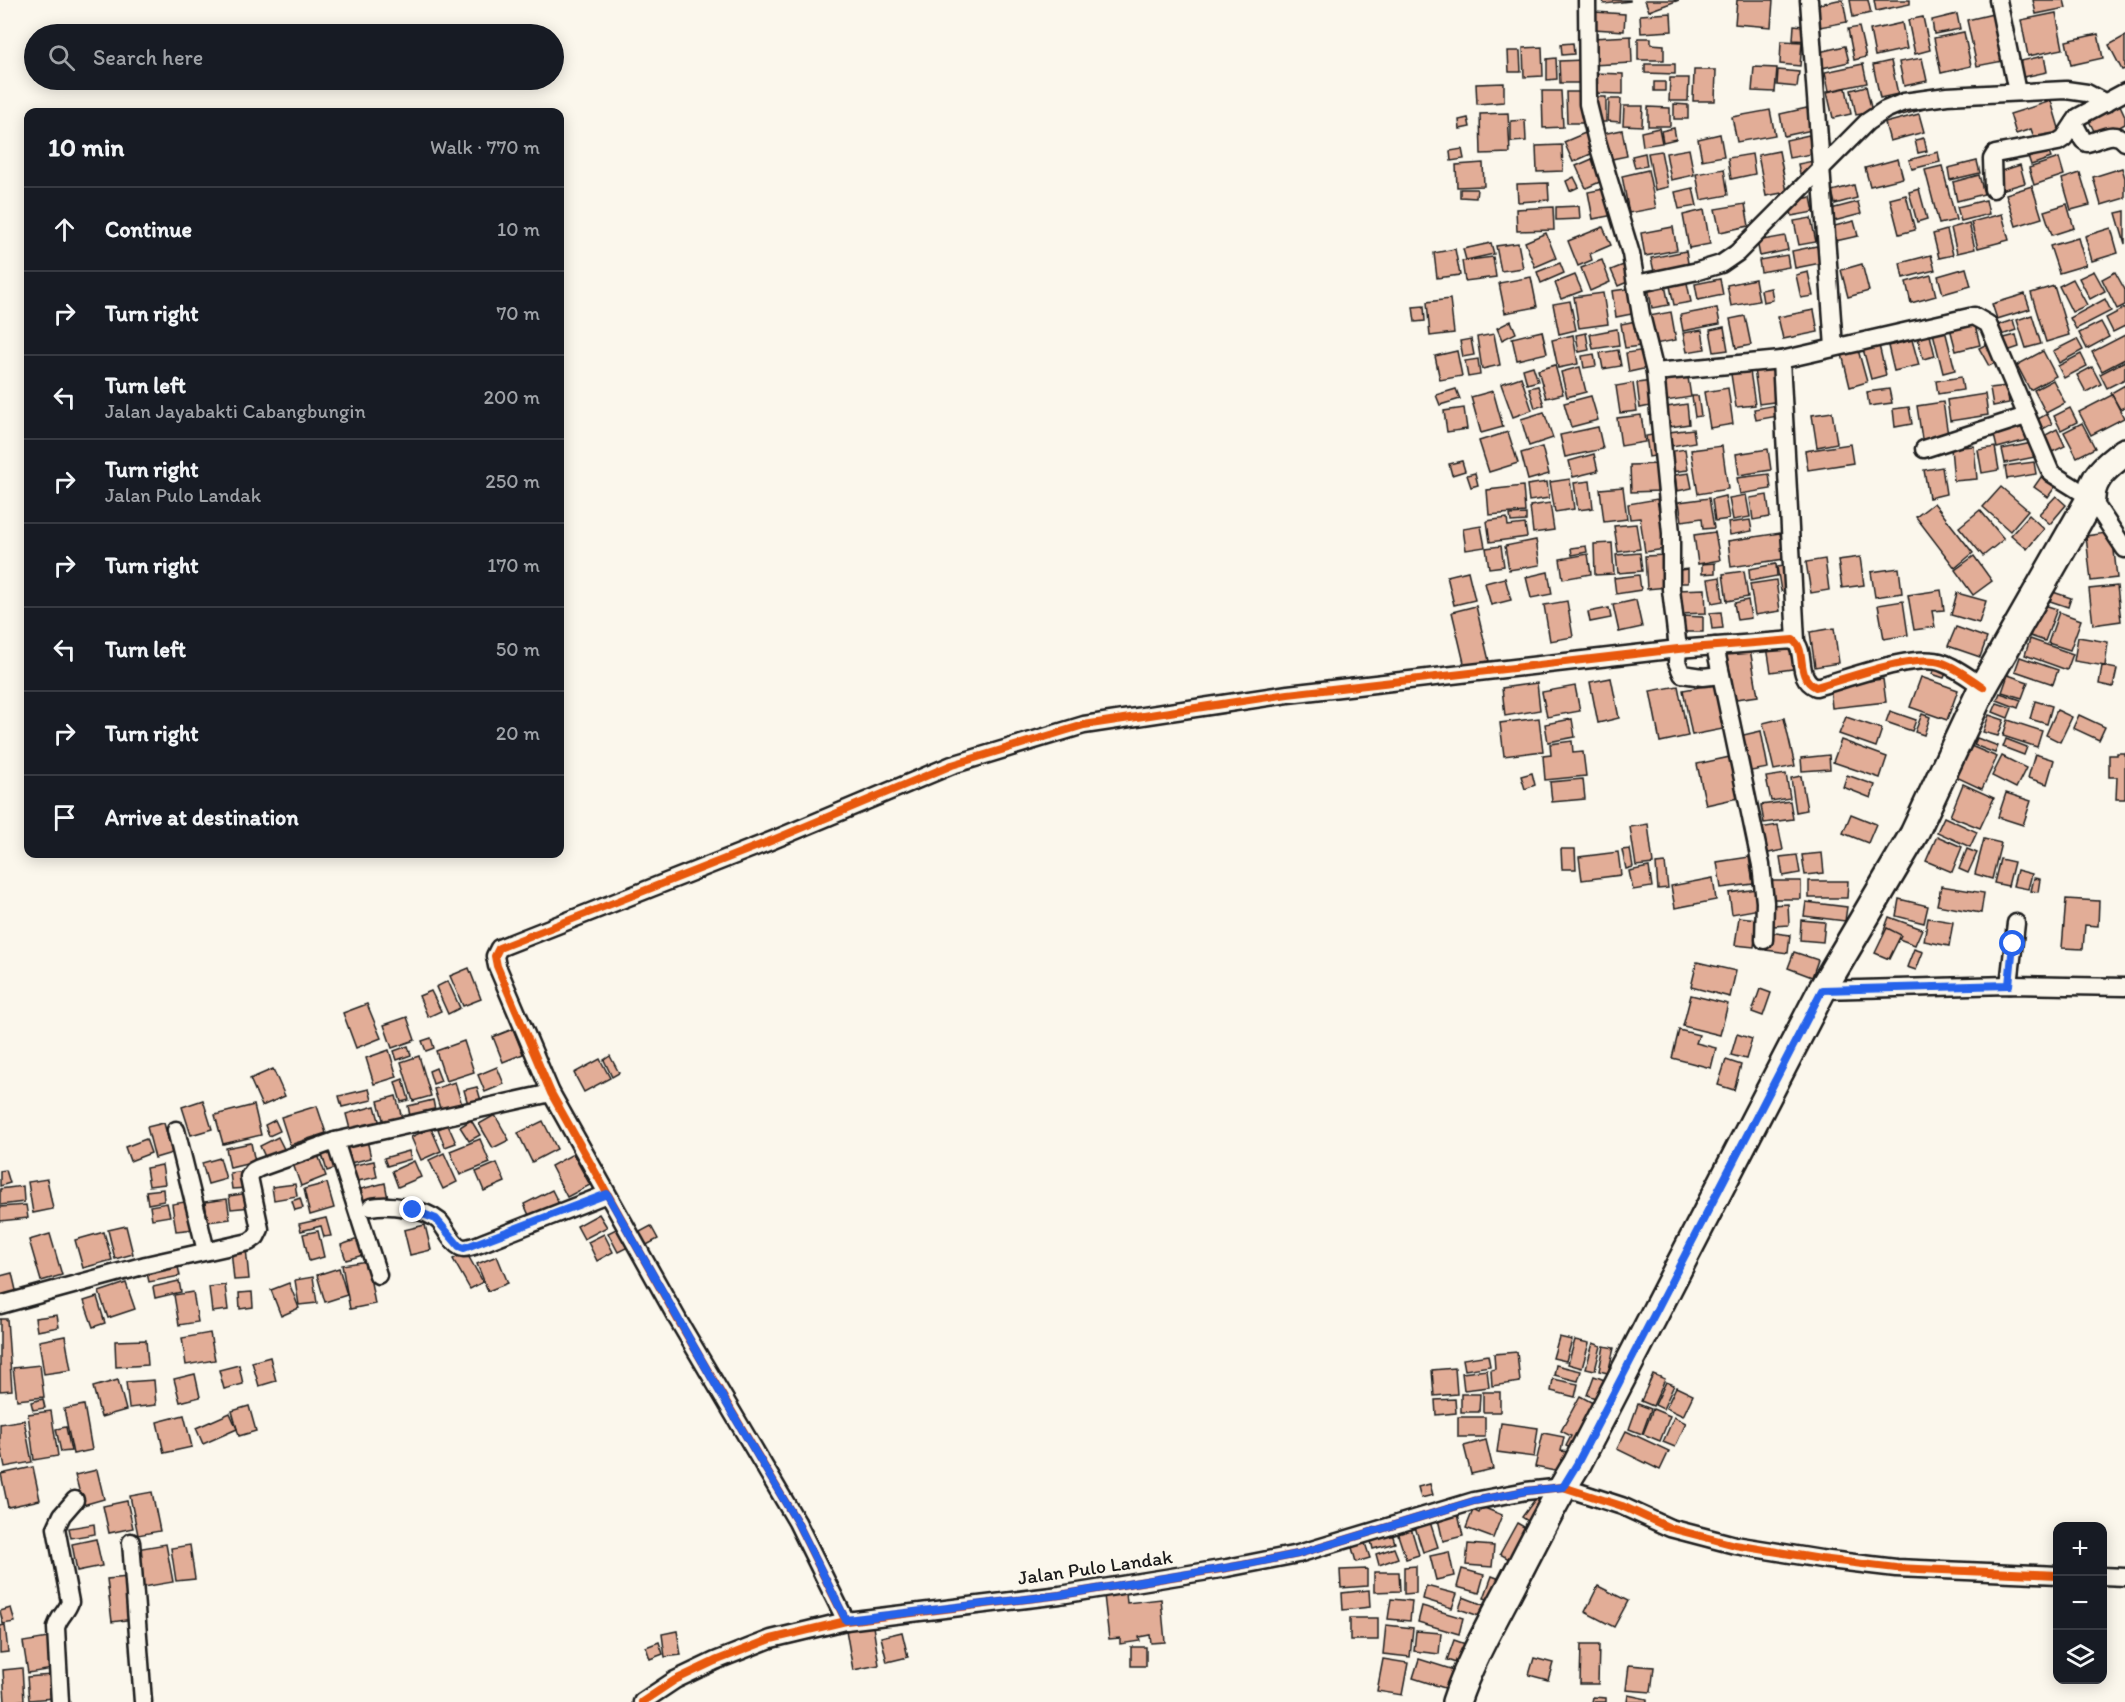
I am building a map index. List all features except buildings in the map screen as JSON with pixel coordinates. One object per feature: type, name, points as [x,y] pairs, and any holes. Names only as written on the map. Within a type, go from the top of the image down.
[{"type":"main road","points":[[1456,1702],[1465,1675],[1577,1464],[1822,990],[1914,834],[1983,687],[2091,498],[2091,486],[2107,466],[2125,452]]},
{"type":"street","points":[[1587,0],[1588,104],[1631,254],[1641,315],[1655,372],[1671,533],[1671,589],[1678,649],[1677,662],[1682,674],[1695,677],[1721,675]]},
{"type":"street","points":[[1809,0],[1834,347]]},
{"type":"street","points":[[1998,0],[2016,92]]},
{"type":"street","points":[[1636,284],[1698,272],[1721,264],[1737,253],[1867,122],[1885,110],[1904,102],[1947,96],[2066,90],[2087,93],[2106,103]]},
{"type":"street","points":[[1993,189],[1992,159],[1997,153],[2058,142],[2064,138],[2078,117],[2125,92]]},
{"type":"street","points":[[2074,123],[2087,143],[2113,135],[2120,136],[2125,142]]},
{"type":"street","points":[[1655,372],[1781,360],[1974,316],[1988,324],[2051,473],[2091,498],[2125,549]]},
{"type":"street","points":[[1781,360],[1796,641],[1804,677],[1809,684],[1816,687],[1893,665],[1921,660],[1942,662],[1983,687]]},
{"type":"street","points":[[1924,449],[2026,416]]},
{"type":"street","points":[[846,1620],[797,1522],[718,1389],[551,1094],[498,966],[495,956],[499,948],[773,840],[952,765],[1084,725],[1288,693],[1678,649],[1796,641]]},
{"type":"street","points":[[1715,646],[1761,865],[1764,940]]},
{"type":"street","points":[[2009,985],[2016,923]]},
{"type":"street","points":[[1822,990],[2009,985],[2125,987]]},
{"type":"street","points":[[0,1305],[146,1265],[249,1242],[261,1229],[249,1177],[253,1171],[335,1141],[551,1094]]},
{"type":"street","points":[[176,1130],[206,1251]]},
{"type":"street","points":[[335,1141],[378,1275]]},
{"type":"street","points":[[371,1207],[384,1204],[429,1215],[441,1224],[459,1246],[464,1248],[607,1194]]},
{"type":"street","points":[[1563,1487],[1622,1506],[1670,1528],[1735,1545],[1896,1568],[2053,1575]]},
{"type":"street","name":"Jalan Pulo Landak","points":[[642,1702],[675,1680],[715,1661],[771,1639],[846,1620],[1060,1595],[1256,1563],[1298,1554],[1474,1501],[1563,1487]]},
{"type":"street","points":[[60,1702],[56,1628],[57,1622],[67,1611],[70,1602],[56,1528],[62,1515],[75,1500]]},
{"type":"street","points":[[131,1542],[143,1702]]},
{"type":"street","points":[[2107,1576],[2125,1577]]},
{"type":"cycle path","points":[[846,1621],[797,1522],[678,1320],[551,1093],[497,966],[495,956],[499,948],[773,840],[952,765],[1084,725],[1288,694],[1678,649],[1793,640],[1800,651],[1805,677],[1816,687],[1862,673],[1916,661],[1943,663],[1983,687]]},
{"type":"cycle path","points":[[642,1702],[675,1680],[715,1661],[771,1639],[846,1621],[1060,1595],[1227,1568],[1298,1554],[1474,1501],[1563,1487],[1622,1506],[1670,1528],[1735,1545],[1896,1568],[2053,1575]]},
{"type":"route","points":[[413,1210],[436,1219],[459,1246],[464,1248],[472,1247],[607,1194],[797,1522],[846,1620],[1060,1595],[1227,1568],[1298,1554],[1474,1501],[1563,1487],[1822,990],[2009,985],[2013,944]]}]
